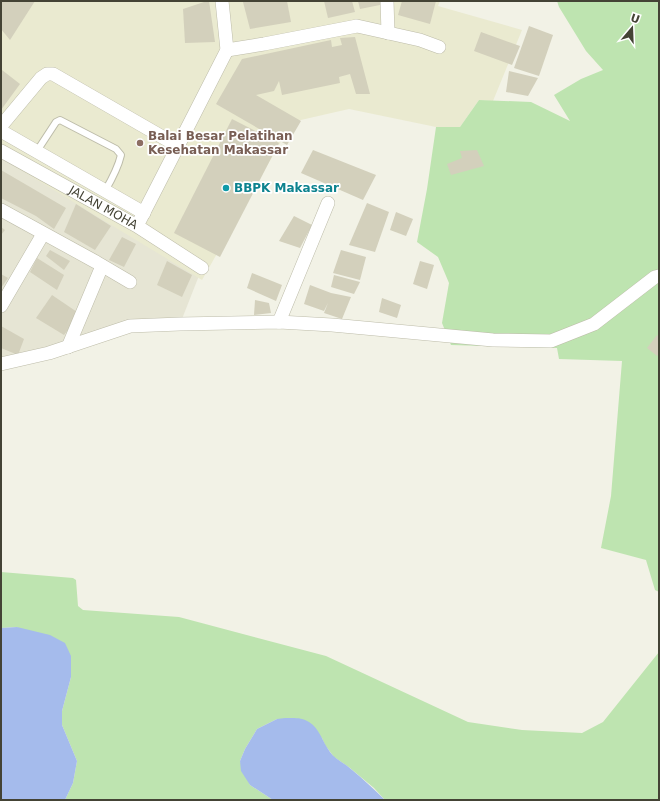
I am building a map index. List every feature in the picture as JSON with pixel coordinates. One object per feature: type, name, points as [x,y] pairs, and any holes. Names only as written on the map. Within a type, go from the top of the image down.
[{"type":"street","points":[[137,226],[227,50],[222,1]]},
{"type":"street","points":[[387,1],[388,33]]},
{"type":"street","points":[[227,50],[356,26],[420,40],[439,47]]},
{"type":"street","points":[[1,126],[41,78],[47,74],[53,74],[178,146]]},
{"type":"street","points":[[1,131],[144,213]]},
{"type":"street","name":"JALAN MOHA","points":[[1,151],[137,226],[202,268]]},
{"type":"street","points":[[279,322],[328,203]]},
{"type":"street","points":[[1,210],[130,282]]},
{"type":"street","points":[[1,306],[43,234]]},
{"type":"street","points":[[68,347],[102,266]]},
{"type":"street","points":[[1,364],[49,353],[130,326],[279,322],[332,325],[493,340],[551,341],[594,324],[655,277],[659,276]]},
{"type":"lane","points":[[37,151],[56,122],[60,120],[116,149],[121,155],[120,162],[105,191]]},
{"type":"shaded area","name":"Balai Besar Pelatihan Kesehatan Makassar","points":[[1,1],[440,1],[438,6],[522,30],[493,101],[479,100],[460,127],[436,127],[349,109],[292,122],[202,280],[1,158]]},
{"type":"shaded area","points":[[1,152],[202,268],[180,324],[130,326],[1,364]]},
{"type":"green space","points":[[557,1],[659,1],[659,592],[655,590],[646,560],[601,548],[611,496],[622,361],[559,359],[557,348],[451,345],[442,323],[449,283],[438,257],[417,242],[427,189],[436,127],[460,127],[479,100],[531,102],[570,121],[554,95],[581,79],[603,70],[586,51],[559,7]]},
{"type":"green space","points":[[1,572],[73,578],[76,580],[78,606],[83,610],[179,617],[326,656],[468,722],[522,730],[582,733],[603,722],[659,652],[659,800],[385,800],[374,788],[334,757],[325,745],[322,738],[277,719],[257,729],[245,749],[240,761],[250,785],[273,800],[65,800],[73,783],[77,761],[62,725],[62,711],[71,677],[17,627],[1,628]]},
{"type":"water","points":[[17,627],[50,635],[65,643],[71,656],[71,677],[62,711],[62,725],[77,761],[73,783],[65,800],[1,800],[1,628]]},
{"type":"water","points":[[277,719],[303,719],[313,725],[332,754],[385,800],[273,800],[250,785],[241,771],[240,761],[245,749],[257,729]]},
{"type":"building","points":[[1,1],[35,1],[10,40],[1,29]]},
{"type":"building","points":[[209,1],[215,42],[185,43],[183,9]]},
{"type":"building","points":[[287,1],[291,22],[250,29],[243,2]]},
{"type":"building","points":[[324,1],[352,1],[355,12],[328,18]]},
{"type":"building","points":[[358,1],[385,1],[385,4],[360,9]]},
{"type":"building","points":[[402,1],[436,1],[430,24],[398,15]]},
{"type":"building","points":[[529,26],[553,35],[539,76],[514,68]]},
{"type":"building","points":[[481,32],[520,46],[512,65],[474,51]]},
{"type":"building","points":[[355,37],[370,94],[356,94],[350,74],[339,77],[340,83],[282,95],[279,81],[274,91],[256,95],[301,121],[287,145],[216,104],[242,59],[331,40],[332,47],[342,45],[340,38]]},
{"type":"building","points":[[2,70],[20,84],[1,110],[1,71]]},
{"type":"building","points":[[509,71],[538,78],[528,96],[506,92]]},
{"type":"building","name":"BBPK Makassar","points":[[232,119],[279,143],[220,257],[174,233]]},
{"type":"building","points":[[313,150],[376,175],[363,200],[301,173]]},
{"type":"building","points":[[477,150],[484,166],[451,175],[447,164],[462,158],[460,151]]},
{"type":"building","points":[[1,170],[66,208],[54,229],[36,216],[1,198]]},
{"type":"building","points":[[367,203],[389,212],[375,252],[349,245]]},
{"type":"building","points":[[76,204],[111,226],[95,250],[64,232]]},
{"type":"building","points":[[396,212],[413,219],[406,236],[390,230]]},
{"type":"building","points":[[294,216],[312,225],[300,248],[279,241]]},
{"type":"building","points":[[1,227],[5,230],[1,235]]},
{"type":"building","points":[[122,237],[136,244],[124,267],[109,260]]},
{"type":"building","points":[[50,250],[70,261],[64,270],[46,256]]},
{"type":"building","points":[[341,250],[366,257],[360,280],[333,273]]},
{"type":"building","points":[[37,258],[64,275],[57,290],[30,272]]},
{"type":"building","points":[[167,261],[192,275],[182,297],[157,285]]},
{"type":"building","points":[[420,261],[434,265],[427,289],[413,284]]},
{"type":"building","points":[[252,273],[282,285],[276,301],[247,288]]},
{"type":"building","points":[[1,274],[8,278],[1,288]]},
{"type":"building","points":[[334,275],[360,282],[354,294],[331,287]]},
{"type":"building","points":[[310,285],[331,293],[351,297],[342,319],[324,313],[328,303],[324,311],[304,304]]},
{"type":"building","points":[[52,295],[80,314],[64,335],[36,318]]},
{"type":"building","points":[[382,298],[401,305],[397,318],[379,312]]},
{"type":"building","points":[[255,300],[269,303],[271,313],[254,315]]},
{"type":"building","points":[[1,326],[24,339],[18,355],[1,348]]},
{"type":"building","points":[[657,335],[659,337],[659,353],[657,356],[647,348]]},
{"type":"place","name":"Balai Besar Pelatihan Kesehatan Makassar","points":[[140,143]]},
{"type":"place","name":"BBPK Makassar","points":[[226,188]]}]
